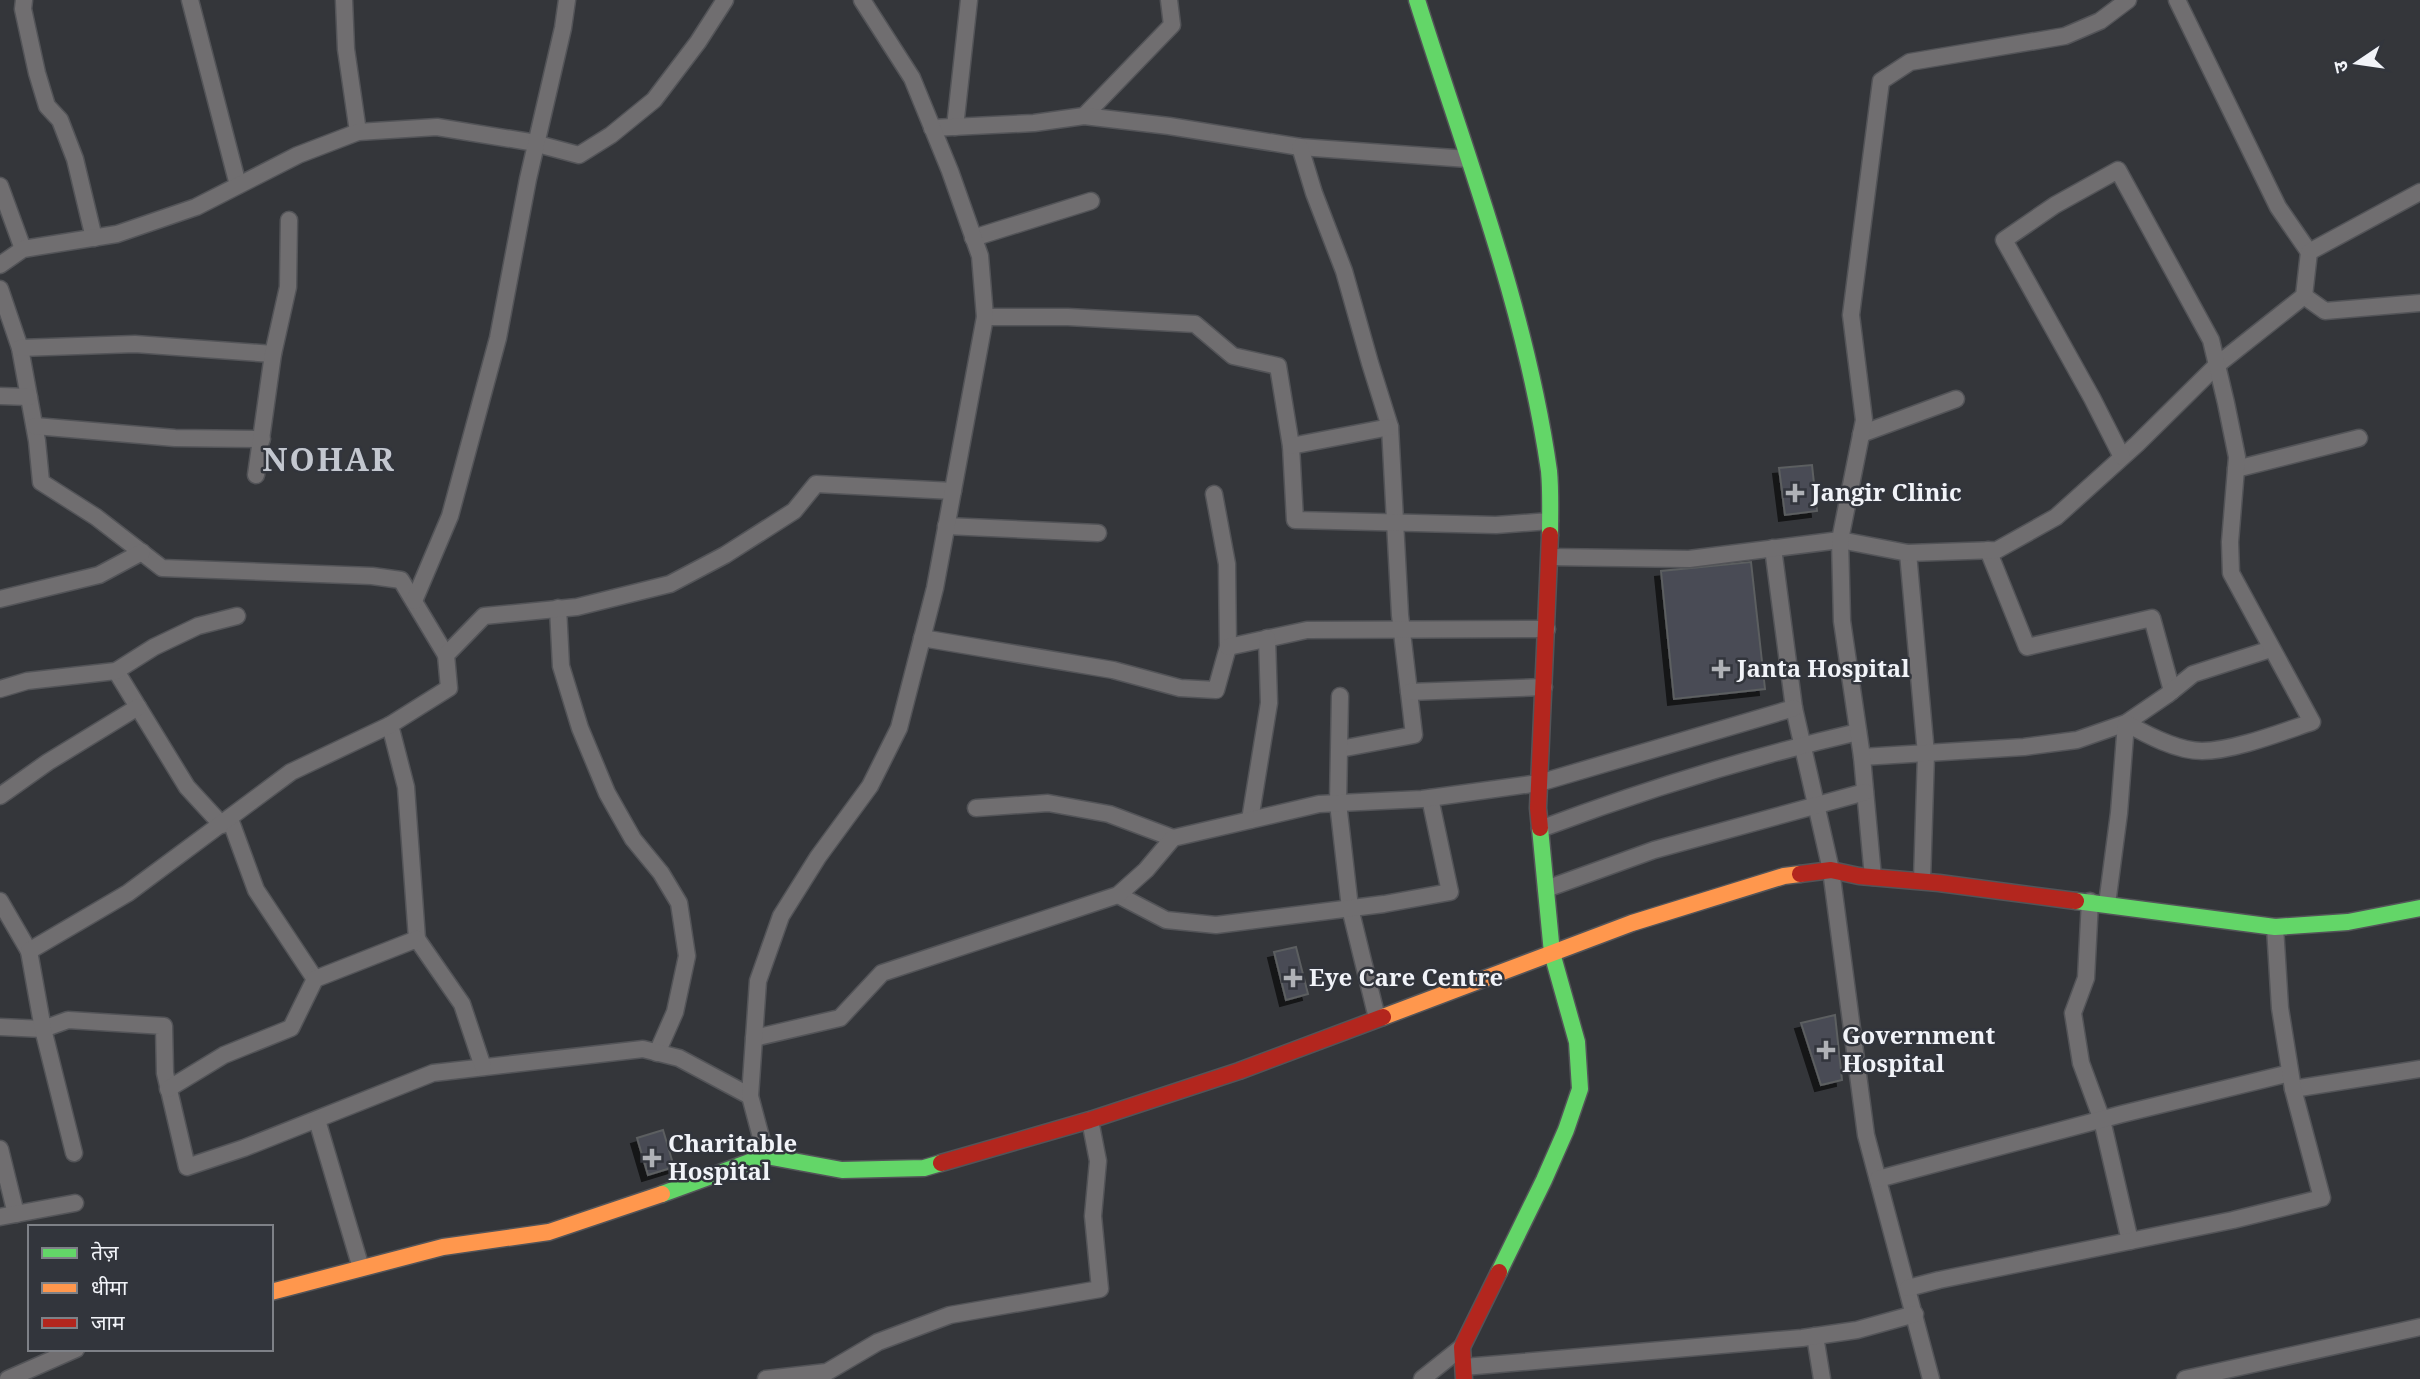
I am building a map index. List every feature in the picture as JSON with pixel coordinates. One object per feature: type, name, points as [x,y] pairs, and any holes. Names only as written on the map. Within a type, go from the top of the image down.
[{"type":"street","points":[[24,0],[23,9],[37,73],[47,106],[60,120],[75,159],[94,238]]},
{"type":"street","points":[[190,0],[238,185]]},
{"type":"street","points":[[344,0],[346,48],[358,132]]},
{"type":"street","points":[[414,601],[450,516],[494,350],[568,0]]},
{"type":"street","points":[[0,265],[23,249],[117,234],[196,207],[298,155],[358,132],[437,127],[537,143],[579,155],[611,135],[654,100],[698,42],[725,0]]},
{"type":"street","points":[[766,1156],[750,1096],[758,981],[780,916],[818,857],[870,786],[898,728],[935,588],[985,317],[980,256],[932,128],[912,78],[862,0]]},
{"type":"street","points":[[955,127],[970,0]]},
{"type":"street","points":[[1084,116],[1172,25],[1169,0]]},
{"type":"street","points":[[1417,0],[1496,237],[1521,328],[1549,473],[1551,557],[1539,783],[1540,829],[1552,953],[1577,1042],[1580,1089],[1544,1180],[1462,1348],[1422,1379]]},
{"type":"street","points":[[1873,877],[1862,757],[1842,621],[1840,540],[1864,420],[1851,315],[1881,81],[1910,62],[2065,36],[2100,21],[2128,0]]},
{"type":"street","points":[[1551,557],[1689,559],[1840,540],[1908,553],[1997,550],[2056,517],[2217,365],[2304,296],[2309,252],[2278,207],[2178,0]]},
{"type":"street","points":[[932,128],[1034,123],[1084,116],[1169,126],[1300,147],[1468,159]]},
{"type":"street","points":[[1300,147],[1314,193],[1344,271],[1391,427],[1402,630],[1414,735],[1339,749]]},
{"type":"street","points":[[2122,457],[2004,240],[2054,205],[2118,170],[2211,340],[2236,457],[2230,542],[2231,573],[2312,722],[2244,744],[2201,751],[2153,739],[2126,723]]},
{"type":"street","points":[[0,186],[23,249]]},
{"type":"street","points":[[2309,252],[2420,192]]},
{"type":"street","points":[[973,238],[1091,201]]},
{"type":"street","points":[[256,475],[273,354],[288,287],[289,220]]},
{"type":"street","points":[[2304,296],[2325,312],[2420,303]]},
{"type":"street","points":[[1,298],[20,348],[35,426],[41,482],[96,517],[162,568],[401,580],[446,654],[449,688],[390,726],[291,772],[128,893],[29,951]]},
{"type":"street","points":[[985,317],[1068,317],[1195,324],[1233,356],[1278,366],[1291,446],[1295,520],[1496,525],[1550,521]]},
{"type":"street","points":[[20,348],[135,344],[273,354]]},
{"type":"street","points":[[0,396],[29,397]]},
{"type":"street","points":[[1861,434],[1956,399]]},
{"type":"street","points":[[35,426],[175,438],[262,439]]},
{"type":"street","points":[[1291,446],[1391,427]]},
{"type":"street","points":[[2236,469],[2359,438]]},
{"type":"street","points":[[446,654],[484,616],[577,607],[670,584],[725,555],[794,511],[816,484],[953,491]]},
{"type":"street","points":[[922,638],[1113,670],[1180,688],[1216,691],[1228,647],[1227,564],[1214,494]]},
{"type":"street","points":[[946,526],[1098,533]]},
{"type":"street","points":[[1773,548],[1794,708],[1831,870],[1867,1135],[1931,1379]]},
{"type":"street","points":[[1988,550],[2027,647],[2152,618],[2172,691]]},
{"type":"street","points":[[0,599],[99,575],[142,552]]},
{"type":"street","points":[[1908,553],[1926,754],[1922,881]]},
{"type":"street","points":[[558,608],[561,666],[584,739],[607,793],[633,839],[661,873],[680,903],[687,956],[674,1012],[657,1053]]},
{"type":"street","points":[[0,689],[27,681],[116,671],[154,647],[198,626],[237,616]]},
{"type":"street","points":[[1228,647],[1307,630],[1547,629]]},
{"type":"street","points":[[1250,820],[1269,703],[1267,638]]},
{"type":"street","points":[[1862,757],[2077,740],[2126,723],[2193,674],[2271,649]]},
{"type":"street","points":[[116,671],[187,787],[226,822],[256,890],[315,979]]},
{"type":"street","points":[[1409,692],[1544,687]]},
{"type":"street","points":[[1340,696],[1338,803],[1350,908],[1377,1018]]},
{"type":"street","points":[[0,796],[48,762],[138,707]]},
{"type":"street","points":[[976,808],[1048,803],[1109,814],[1173,838],[1319,804],[1430,798],[1539,783],[1794,708]]},
{"type":"street","points":[[2107,904],[2119,813],[2126,723]]},
{"type":"street","points":[[390,726],[406,787],[417,939],[462,1004],[482,1067]]},
{"type":"street","points":[[1540,829],[1624,797],[1803,744],[1858,732]]},
{"type":"street","points":[[1546,889],[1654,850],[1865,792]]},
{"type":"street","points":[[1118,895],[1166,920],[1216,925],[1450,892],[1430,798]]},
{"type":"street","points":[[754,1038],[840,1018],[882,973],[1118,895],[1146,870],[1173,838]]},
{"type":"street","points":[[273,1291],[443,1247],[549,1232],[613,1212],[766,1156],[842,1170],[924,1168],[1090,1120],[1239,1071],[1632,923],[1784,876],[1831,870],[2090,901],[2275,927],[2348,922],[2420,908]]},
{"type":"street","points":[[0,901],[29,951],[43,1029],[74,1153]]},
{"type":"street","points":[[2090,901],[2086,978],[2073,1013],[2081,1063],[2102,1120],[2130,1241]]},
{"type":"street","points":[[1909,1289],[2233,1220],[2322,1198],[2291,1081],[2280,1008],[2275,927]]},
{"type":"street","points":[[169,1089],[223,1055],[291,1028],[315,979],[417,939]]},
{"type":"street","points":[[0,1027],[43,1029],[68,1020],[164,1026],[165,1073],[187,1167],[244,1148],[433,1073],[643,1049],[679,1058],[750,1096]]},
{"type":"street","points":[[1878,1179],[2102,1120],[2291,1081],[2420,1069]]},
{"type":"street","points":[[317,1120],[361,1268]]},
{"type":"street","points":[[766,1379],[827,1372],[878,1342],[950,1315],[1100,1289],[1093,1216],[1098,1161],[1090,1120]]},
{"type":"street","points":[[0,1149],[8,1216],[75,1203]]},
{"type":"street","points":[[1462,1348],[1464,1373],[1815,1336],[1857,1330],[1915,1314]]},
{"type":"street","points":[[2185,1379],[2420,1327]]},
{"type":"street","points":[[1815,1336],[1822,1379]]},
{"type":"street","points":[[8,1379],[71,1351]]},
{"type":"building","points":[[1812,465],[1817,511],[1785,515],[1779,468]]},
{"type":"building","points":[[1751,562],[1765,689],[1674,699],[1661,571]]},
{"type":"building","points":[[1296,947],[1308,994],[1286,1000],[1274,952]]},
{"type":"building","points":[[1835,1015],[1842,1080],[1821,1085],[1801,1023]]},
{"type":"building","points":[[663,1130],[674,1167],[648,1175],[637,1138]]},
{"type":"traffic: fast","points":[[1417,0],[1493,233],[1526,351],[1549,471],[1550,535]]},
{"type":"traffic: fast","points":[[1499,1272],[1544,1180],[1580,1089],[1577,1042],[1552,953],[1540,828]]},
{"type":"traffic: fast","points":[[2076,901],[2275,927],[2348,922],[2420,908]]},
{"type":"traffic: fast","points":[[662,1194],[766,1156],[842,1170],[924,1168],[941,1163]]},
{"type":"traffic: slow","points":[[1383,1017],[1632,923],[1784,876],[1800,874]]},
{"type":"traffic: slow","points":[[273,1291],[443,1247],[549,1232],[662,1194]]},
{"type":"traffic: jam","points":[[1540,828],[1538,808],[1550,535]]},
{"type":"traffic: jam","points":[[1800,874],[1831,870],[1859,876],[1939,883],[2076,901]]},
{"type":"traffic: jam","points":[[941,1163],[1090,1120],[1239,1071],[1383,1017]]},
{"type":"traffic: jam","points":[[1464,1379],[1462,1347],[1499,1272]]},
{"type":"place","name":"Jangir Clinic","points":[[1795,493]]},
{"type":"place","name":"Janta Hospital","points":[[1721,669]]},
{"type":"place","name":"Eye Care Centre","points":[[1293,978]]},
{"type":"place","name":"Government Hospital","points":[[1826,1050]]},
{"type":"place","name":"Charitable Hospital","points":[[652,1158]]},
{"type":"district","name":"NOHAR","points":[[329,460]]}]
